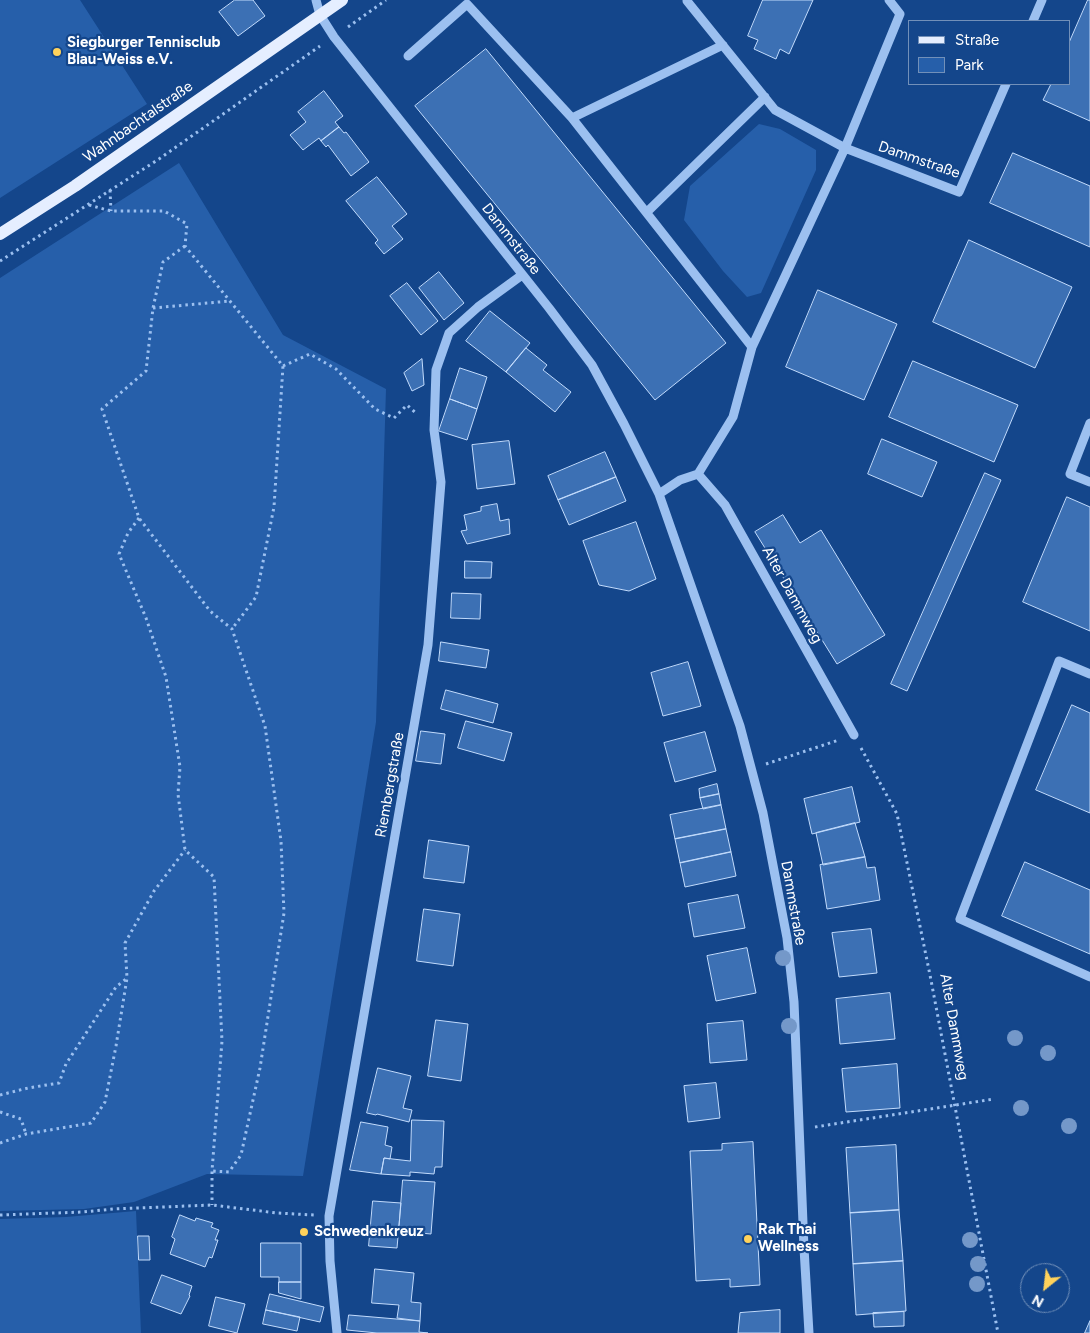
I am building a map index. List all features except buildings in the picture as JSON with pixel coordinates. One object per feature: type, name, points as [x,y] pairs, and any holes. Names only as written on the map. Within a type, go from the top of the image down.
[{"type":"main road","name":"Wahnbachtalstraße","points":[[0,234],[75,186],[342,0]]},
{"type":"street","name":"Dammstraße","points":[[316,0],[320,15],[334,37],[592,365],[659,494],[740,726],[763,813],[786,938],[794,1002],[810,1333]]},
{"type":"street","points":[[659,494],[680,480],[698,474],[733,417],[752,346],[845,148],[900,14],[889,0]]},
{"type":"street","points":[[1033,20],[1042,0]]},
{"type":"street","name":"Dammstraße","points":[[687,1],[776,110],[845,148],[959,192],[1006,85]]},
{"type":"street","points":[[408,56],[467,4],[572,118],[752,346]]},
{"type":"street","points":[[572,118],[724,45]]},
{"type":"street","points":[[647,212],[765,97]]},
{"type":"street","name":"Riembergstraße","points":[[337,1333],[330,1261],[330,1216],[428,645],[441,482],[434,430],[436,370],[449,333],[478,307],[522,275]]},
{"type":"street","points":[[1090,423],[1070,474],[1090,482]]},
{"type":"street","name":"Alter Dammweg","points":[[698,474],[725,505],[854,735]]},
{"type":"street","points":[[1090,674],[1059,661],[960,919],[1090,977]]},
{"type":"path","points":[[0,261],[89,205],[110,189],[160,159],[386,0]]},
{"type":"path","points":[[110,189],[111,211]]},
{"type":"path","points":[[89,205],[111,211],[164,211],[187,224],[185,246],[284,366],[274,508],[256,597],[232,628]]},
{"type":"path","points":[[185,246],[163,262],[153,308],[146,371],[102,409],[139,518],[210,611],[232,628],[265,726],[281,841],[284,913],[260,1068],[241,1156],[229,1172],[212,1170]]},
{"type":"path","points":[[153,308],[230,302]]},
{"type":"path","points":[[284,366],[310,354],[336,369],[375,409],[394,418],[408,405],[434,430]]},
{"type":"path","points":[[139,518],[128,533],[119,554],[146,618],[166,677],[180,767],[178,794],[185,850],[214,877],[222,1041],[212,1170],[212,1205]]},
{"type":"path","points":[[751,769],[854,735]]},
{"type":"path","name":"Alter Dammweg","points":[[854,735],[897,814],[930,975],[998,1333]]},
{"type":"path","points":[[0,1143],[26,1134],[91,1122],[105,1102],[127,978],[125,943],[154,892],[185,850]]},
{"type":"path","points":[[0,1095],[59,1083],[66,1064],[116,987],[127,978]]},
{"type":"path","points":[[799,1129],[994,1099]]},
{"type":"path","points":[[0,1112],[21,1119],[26,1134]]},
{"type":"path","points":[[0,1215],[212,1205],[276,1213],[330,1216]]},
{"type":"green space","name":"Siegburger Tennisclub Blau-Weiss e.V.","points":[[0,0],[80,0],[147,104],[0,198]]},
{"type":"green space","points":[[759,124],[780,129],[816,150],[816,170],[761,293],[747,297],[723,271],[684,220],[690,186]]},
{"type":"green space","points":[[179,163],[283,335],[386,389],[376,722],[303,1176],[207,1174],[134,1202],[84,1209],[0,1211],[0,278]]},
{"type":"green space","points":[[136,1211],[141,1333],[0,1333],[0,1219],[66,1217]]},
{"type":"place","name":"Siegburger Tennisclub Blau-Weiss e.V.","points":[[57,52]]},
{"type":"place","name":"Schwedenkreuz","points":[[304,1232]]},
{"type":"place","name":"Rak Thai Wellness","points":[[748,1239]]}]
